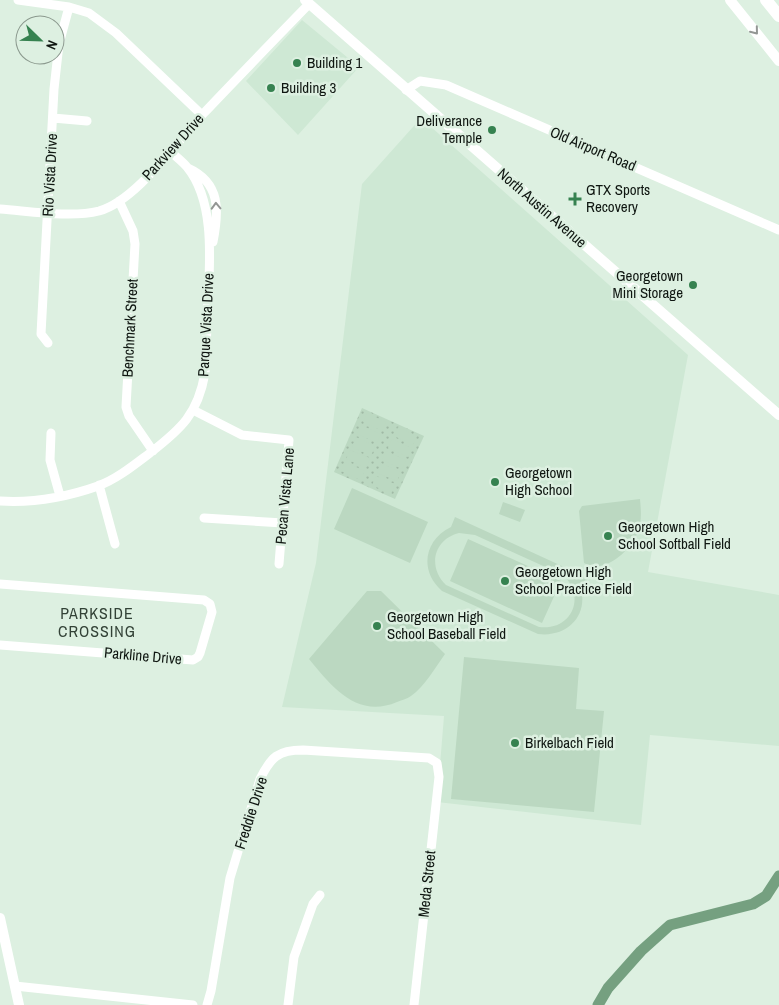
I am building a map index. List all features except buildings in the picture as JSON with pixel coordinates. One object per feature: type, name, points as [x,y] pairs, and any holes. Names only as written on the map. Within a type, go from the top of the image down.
[{"type":"highway","points":[[766,0],[779,16]]},
{"type":"main road","points":[[730,0],[779,61]]},
{"type":"main road","name":"North Austin Avenue","points":[[307,2],[779,415]]},
{"type":"main road","points":[[0,918],[19,1005]]},
{"type":"street","points":[[18,0],[68,6],[89,13],[104,23],[202,115]]},
{"type":"street","name":"Parkview Drive","points":[[0,209],[65,213],[91,212],[100,211],[119,202],[143,181],[307,2]]},
{"type":"street","name":"Rio Vista Drive","points":[[48,343],[41,334],[56,63],[68,6]]},
{"type":"street","name":"Old Airport Road","points":[[406,90],[420,81],[446,85],[779,230]]},
{"type":"street","points":[[53,118],[87,121]]},
{"type":"street","name":"Parque Vista Drive","points":[[0,501],[23,502],[60,496],[99,485],[117,476],[176,433],[194,410],[205,374],[210,254],[206,210],[202,196],[188,168],[170,151]]},
{"type":"street","name":"Parque Vista Drive","points":[[188,168],[198,172],[216,197],[216,221],[210,254]]},
{"type":"street","name":"Benchmark Street","points":[[119,202],[132,231],[135,244],[126,407],[129,416],[153,451]]},
{"type":"street","name":"Pecan Vista Lane","points":[[194,410],[242,435],[289,440],[279,564]]},
{"type":"street","points":[[52,433],[50,460],[60,496]]},
{"type":"street","points":[[99,485],[115,544]]},
{"type":"street","points":[[204,518],[282,523]]},
{"type":"street","name":"Parkline Drive","points":[[0,584],[204,600],[210,604],[212,612],[200,653],[193,660],[0,645]]},
{"type":"street","name":"Freddie Drive","points":[[207,1005],[230,878],[260,779],[270,761],[281,752],[303,750],[429,758],[437,763]]},
{"type":"street","name":"Meda Street","points":[[414,1005],[439,777],[437,763]]},
{"type":"street","points":[[288,1005],[294,957],[313,904],[320,896]]},
{"type":"street","points":[[15,986],[192,1005]]},
{"type":"shaded area","points":[[302,20],[359,67],[298,135],[246,81]]},
{"type":"shaded area","name":"Georgetown High School","points":[[421,118],[688,355],[648,572],[779,595],[779,746],[650,735],[641,825],[437,802],[444,716],[282,707],[316,563],[362,184]]},
{"type":"shaded area","points":[[362,408],[424,436],[395,499],[334,472]]},
{"type":"shaded area","points":[[367,413],[386,422],[382,431],[363,422]]},
{"type":"shaded area","points":[[361,425],[381,434],[377,443],[357,434]]},
{"type":"shaded area","points":[[398,427],[417,436],[413,445],[394,436]]},
{"type":"shaded area","points":[[356,437],[375,446],[371,456],[352,447]]},
{"type":"shaded area","points":[[392,439],[412,448],[408,457],[388,448]]},
{"type":"shaded area","points":[[350,450],[370,458],[366,468],[346,459]]},
{"type":"shaded area","points":[[386,451],[406,460],[402,469],[382,460]]},
{"type":"shaded area","points":[[345,462],[365,471],[360,480],[341,471]]},
{"type":"shaded area","points":[[381,463],[401,472],[397,481],[377,473]]},
{"type":"shaded area","points":[[376,476],[395,484],[391,494],[372,485]]},
{"type":"shaded area","points":[[352,488],[428,522],[410,563],[334,529]]},
{"type":"shaded area","name":"Georgetown High School Softball Field","points":[[640,499],[641,515],[639,527],[635,538],[624,553],[617,559],[601,566],[592,566],[584,563],[579,511],[582,506]]},
{"type":"shaded area","points":[[503,502],[525,510],[520,522],[499,514]]},
{"type":"shaded area","points":[[455,517],[588,578],[585,586],[579,583],[582,604],[575,621],[568,628],[559,632],[538,634],[442,591],[430,574],[428,556],[435,540],[451,527]],"holes":[[[459,533],[475,535],[563,575],[574,593],[572,611],[567,618],[560,624],[550,627],[539,627],[446,585],[440,578],[435,562],[439,547],[450,536]]]},
{"type":"shaded area","name":"Georgetown High School Practice Field","points":[[468,539],[561,581],[542,623],[450,581]]},
{"type":"shaded area","name":"Georgetown High School Baseball Field","points":[[367,591],[381,591],[445,654],[416,692],[408,698],[383,706],[370,706],[358,703],[347,697],[327,680],[309,659]]},
{"type":"shaded area","points":[[464,657],[579,668],[576,709],[604,711],[594,812],[451,799]]},
{"type":"waterway","points":[[598,1005],[608,988],[641,951],[670,925],[753,904],[766,896],[779,876]]},
{"type":"place","name":"Building 1","points":[[297,63]]},
{"type":"place","name":"Building 3","points":[[271,88]]},
{"type":"place","name":"Deliverance Temple","points":[[492,130]]},
{"type":"place","name":"GTX Sports Recovery","points":[[575,199]]},
{"type":"place","name":"Georgetown Mini Storage","points":[[693,285]]},
{"type":"place","name":"Georgetown High School","points":[[495,482]]},
{"type":"place","name":"Georgetown High School Softball Field","points":[[608,536]]},
{"type":"place","name":"Georgetown High School Practice Field","points":[[505,581]]},
{"type":"place","name":"Georgetown High School Baseball Field","points":[[377,626]]},
{"type":"place","name":"Birkelbach Field","points":[[515,743]]},
{"type":"district","name":"PARKSIDE CROSSING","points":[[97,622]]}]
